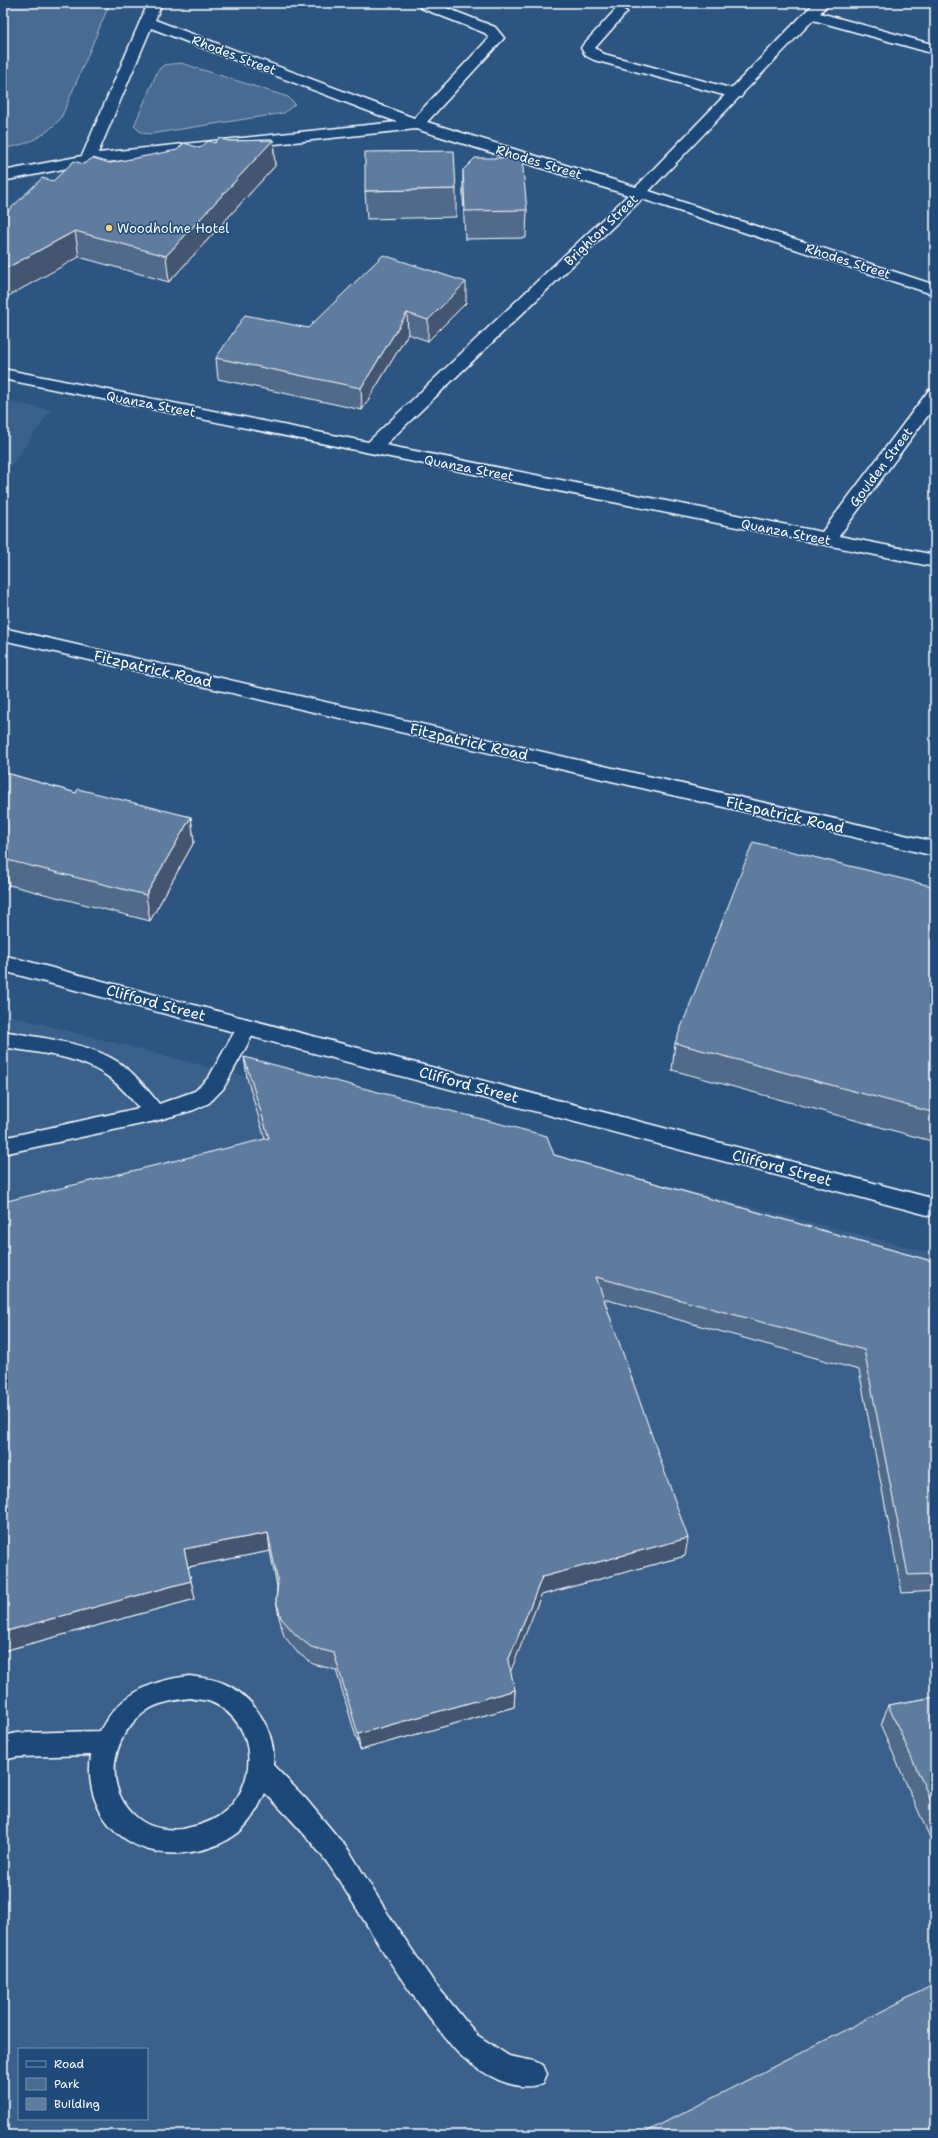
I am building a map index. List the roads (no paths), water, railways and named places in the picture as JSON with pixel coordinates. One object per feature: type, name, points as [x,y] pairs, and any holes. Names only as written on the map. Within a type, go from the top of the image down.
[{"type":"street","points":[[88,159],[155,3]]},
{"type":"street","name":"Brighton Street","points":[[372,448],[639,193],[822,3]]},
{"type":"street","points":[[3,176],[88,159],[417,124],[498,38],[490,30],[423,4]]},
{"type":"street","points":[[810,15],[935,50]]},
{"type":"street","name":"Rhodes Street","points":[[148,22],[417,124],[639,193],[935,290]]},
{"type":"street","name":"Quanza Street","points":[[3,374],[935,561]]},
{"type":"street","name":"Goulden Street","points":[[826,540],[935,394]]},
{"type":"street","name":"Fitzpatrick Road","points":[[3,634],[935,849]]},
{"type":"street","name":"Clifford Street","points":[[3,963],[935,1208]]},
{"type":"lane","points":[[621,12],[588,48],[591,53],[599,57],[736,94]]},
{"type":"lane","points":[[3,1146],[155,1113],[187,1104],[202,1096],[216,1083],[247,1027]]},
{"type":"lane","points":[[3,1039],[89,1058],[108,1066],[136,1089],[155,1113]]},
{"type":"lane","points":[[190,1687],[216,1692],[237,1704],[253,1723],[262,1746],[262,1772],[253,1797],[236,1818],[213,1835],[187,1842],[160,1842],[136,1833],[116,1815],[104,1793],[101,1769],[106,1743],[120,1720],[140,1702],[164,1690],[190,1687]]},
{"type":"lane","points":[[3,1748],[17,1744],[106,1743]]},
{"type":"lane","points":[[262,1772],[297,1808],[341,1861],[379,1923],[424,1990],[468,2044],[504,2069],[534,2074]]},
{"type":"place","name":"Woodholme Hotel","points":[[109,228]]}]
